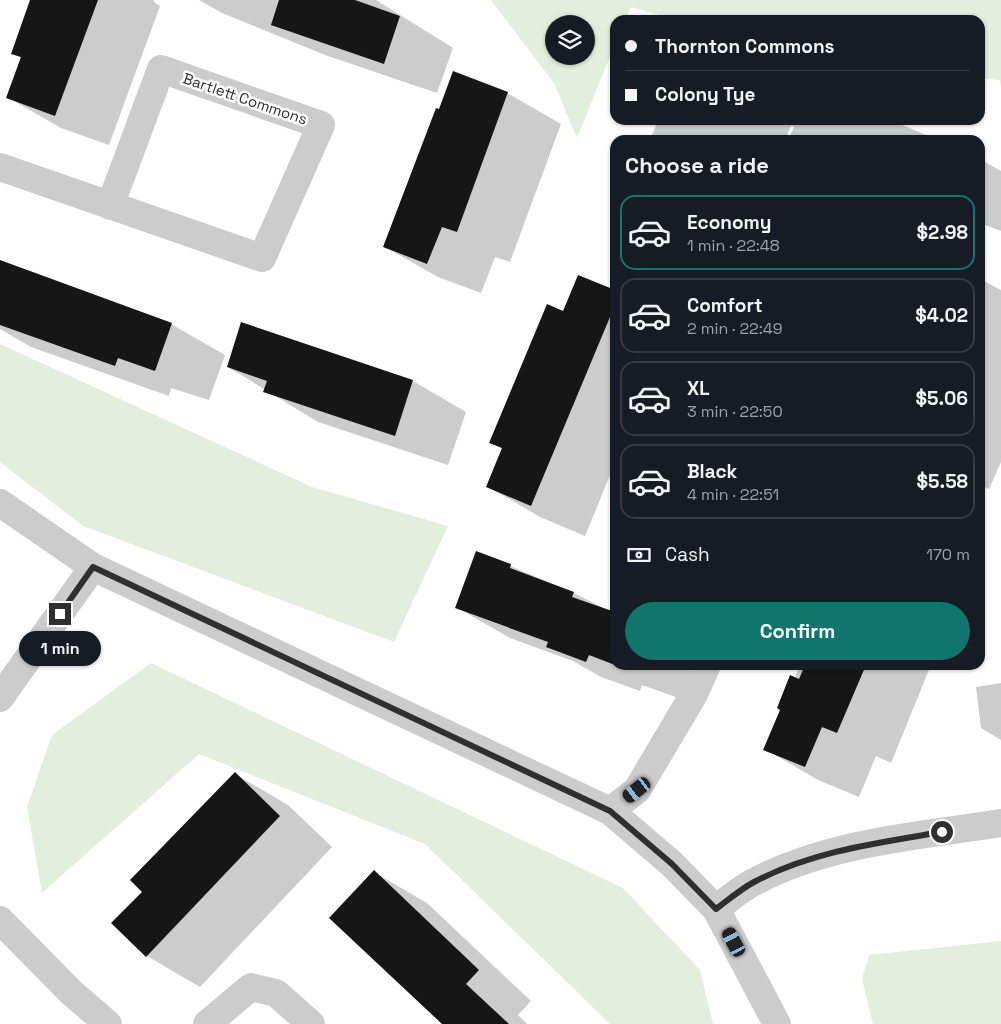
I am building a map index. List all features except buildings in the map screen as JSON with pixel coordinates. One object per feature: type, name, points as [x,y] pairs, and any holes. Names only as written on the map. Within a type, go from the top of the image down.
[{"type":"street","name":"Bartlett Commons","points":[[0,167],[110,206],[262,258],[321,125],[161,69],[110,206]]},
{"type":"street","points":[[0,503],[93,567],[610,811],[672,864],[716,909],[777,1024]]},
{"type":"street","points":[[0,698],[93,567]]},
{"type":"street","points":[[610,811],[637,790],[694,694],[705,670]]},
{"type":"street","points":[[716,909],[753,883],[799,862],[845,848],[1001,822]]},
{"type":"street","points":[[0,920],[72,993],[108,1024]]},
{"type":"street","points":[[207,1024],[251,987],[276,993],[311,1024]]},
{"type":"green space","points":[[491,0],[1001,0],[1001,88],[1000,80],[985,78],[985,15],[659,15],[631,7],[627,15],[610,15],[610,56],[577,138],[554,83]]},
{"type":"green space","points":[[0,344],[312,487],[448,526],[394,642],[83,526],[0,462]]},
{"type":"green space","points":[[151,663],[623,888],[700,970],[713,1024],[610,1024],[425,844],[199,754],[42,893],[27,807],[52,735]]},
{"type":"green space","points":[[1001,941],[1001,1024],[873,1024],[862,979],[869,955]]},
{"type":"route","points":[[60,614],[93,567],[610,811],[672,864],[716,909],[753,883],[799,862],[845,848],[942,832]]}]
